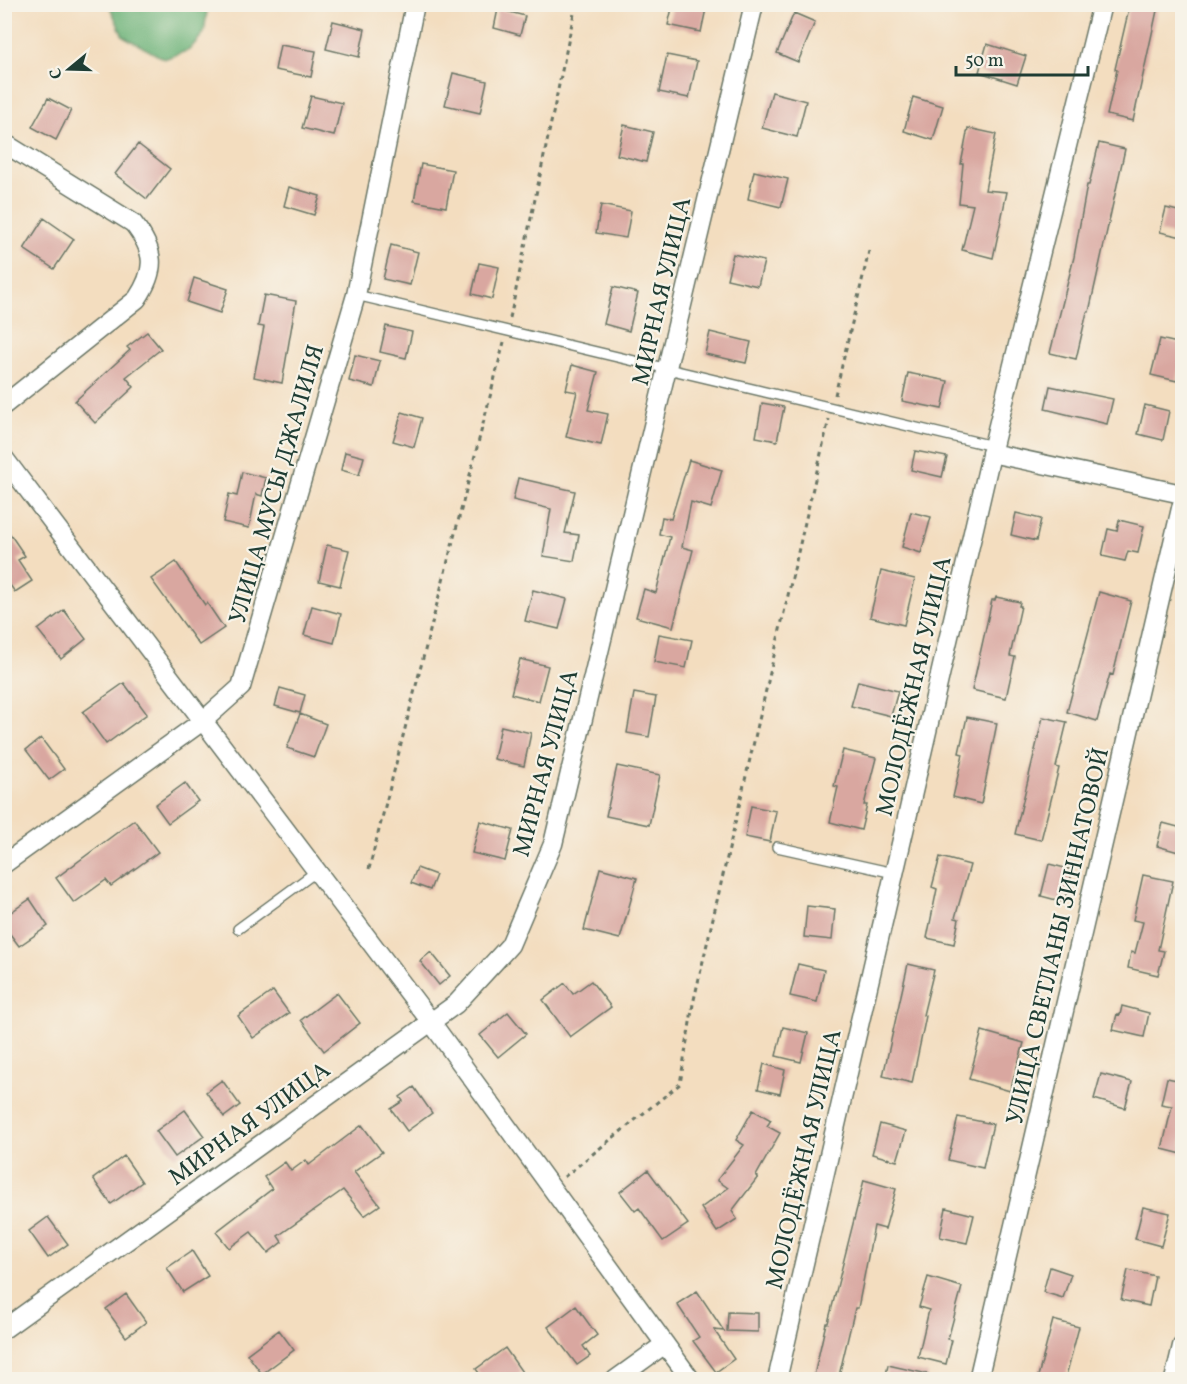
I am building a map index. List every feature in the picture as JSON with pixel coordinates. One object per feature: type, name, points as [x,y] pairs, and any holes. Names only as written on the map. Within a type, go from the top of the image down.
[{"type":"street","name":"УЛИЦА МУСЫ ДЖАЛИЛЯ","points":[[4,864],[204,720],[241,687],[357,296],[415,4]]},
{"type":"street","name":"МИРНАЯ УЛИЦА","points":[[4,1329],[456,1004],[510,945],[553,844],[754,4]]},
{"type":"street","name":"МОЛОДЁЖНАЯ УЛИЦА","points":[[777,1380],[992,450],[1102,4]]},
{"type":"street","points":[[4,143],[133,223],[145,238],[151,259],[148,283],[137,299],[4,405]]},
{"type":"street","points":[[992,450],[1182,494]]},
{"type":"street","points":[[4,458],[431,1022],[692,1380]]},
{"type":"street","name":"УЛИЦА СВЕТЛАНЫ ЗИННАТОВОЙ","points":[[978,1380],[1182,504]]},
{"type":"street","points":[[615,1380],[664,1344]]},
{"type":"street","points":[[1174,1380],[1182,1346]]},
{"type":"lane","points":[[357,296],[832,408],[992,450]]},
{"type":"lane","points":[[777,847],[894,873]]},
{"type":"lane","points":[[238,929],[317,871]]},
{"type":"path","points":[[369,869],[507,332],[576,4]]},
{"type":"path","points":[[550,1187],[681,1084],[693,1004],[869,251]]},
{"type":"green space","points":[[208,4],[204,33],[189,50],[164,59],[123,36],[109,5]]},
{"type":"building","points":[[673,4],[707,4],[701,32],[668,25]]},
{"type":"building","points":[[1130,4],[1158,6],[1133,121],[1107,115]]},
{"type":"building","points":[[498,9],[525,16],[520,35],[494,28]]},
{"type":"building","points":[[794,13],[815,22],[798,62],[777,53]]},
{"type":"building","points":[[333,21],[365,29],[359,57],[326,49]]},
{"type":"building","points":[[987,44],[1026,56],[1017,84],[979,72]]},
{"type":"building","points":[[280,45],[316,51],[311,77],[275,70]]},
{"type":"building","points":[[667,55],[697,61],[689,98],[659,92]]},
{"type":"building","points":[[453,73],[487,81],[480,113],[445,105]]},
{"type":"building","points":[[772,92],[806,101],[797,137],[762,128]]},
{"type":"building","points":[[311,96],[342,103],[334,136],[302,128]]},
{"type":"building","points":[[913,97],[943,106],[933,140],[904,131]]},
{"type":"building","points":[[48,98],[71,110],[56,140],[32,127]]},
{"type":"building","points":[[624,125],[653,132],[646,162],[617,155]]},
{"type":"building","points":[[968,128],[996,134],[985,190],[1007,192],[993,258],[962,250],[973,205],[959,203],[963,164],[961,164]]},
{"type":"building","points":[[1099,143],[1125,149],[1089,312],[1087,312],[1076,359],[1050,353],[1074,257],[1087,185],[1089,185]]},
{"type":"building","points":[[138,144],[170,169],[147,199],[115,174]]},
{"type":"building","points":[[421,164],[453,170],[446,207],[414,201]]},
{"type":"building","points":[[754,171],[788,179],[781,207],[748,199]]},
{"type":"building","points":[[289,187],[320,196],[314,215],[284,206]]},
{"type":"building","points":[[601,205],[631,211],[626,238],[596,233]]},
{"type":"building","points":[[1166,208],[1182,212],[1182,237],[1160,232]]},
{"type":"building","points":[[44,218],[74,239],[54,269],[24,249]]},
{"type":"building","points":[[391,245],[418,252],[410,285],[383,279]]},
{"type":"building","points":[[733,254],[764,261],[758,286],[727,279]]},
{"type":"building","points":[[479,263],[499,267],[492,299],[472,294]]},
{"type":"building","points":[[194,278],[228,289],[220,313],[187,302]]},
{"type":"building","points":[[613,287],[638,293],[629,331],[604,324]]},
{"type":"building","points":[[264,295],[296,301],[282,383],[254,377],[264,327],[258,326]]},
{"type":"building","points":[[386,326],[412,332],[406,358],[380,352]]},
{"type":"building","points":[[147,332],[161,349],[126,377],[134,387],[95,423],[75,401],[130,350],[127,347]]},
{"type":"building","points":[[710,332],[751,342],[746,363],[705,354]]},
{"type":"building","points":[[1160,339],[1182,344],[1177,381],[1151,375]]},
{"type":"building","points":[[355,355],[380,361],[374,387],[349,381]]},
{"type":"building","points":[[572,365],[598,372],[588,410],[608,414],[601,445],[566,437],[577,392],[566,390]]},
{"type":"building","points":[[908,373],[948,381],[942,409],[902,401]]},
{"type":"building","points":[[1050,386],[1113,399],[1107,424],[1045,409]]},
{"type":"building","points":[[762,403],[784,407],[777,441],[756,437]]},
{"type":"building","points":[[1145,405],[1169,411],[1163,440],[1138,434]]},
{"type":"building","points":[[402,412],[422,418],[414,447],[393,441]]},
{"type":"building","points":[[915,451],[947,457],[942,477],[911,470]]},
{"type":"building","points":[[345,452],[364,457],[359,475],[341,470]]},
{"type":"building","points":[[689,460],[722,470],[711,508],[691,502],[682,547],[693,550],[673,627],[636,617],[644,589],[656,593],[670,537],[659,534],[662,517],[671,519]]},
{"type":"building","points":[[242,472],[266,478],[262,496],[256,494],[249,528],[223,522],[229,494],[237,496]]},
{"type":"building","points":[[518,478],[575,491],[565,533],[579,535],[574,561],[543,556],[551,509],[513,500]]},
{"type":"building","points":[[911,512],[931,517],[921,553],[902,547]]},
{"type":"building","points":[[1016,513],[1041,519],[1036,541],[1011,535]]},
{"type":"building","points":[[1119,520],[1144,526],[1138,553],[1128,551],[1125,561],[1102,556],[1108,529],[1117,531]]},
{"type":"building","points":[[4,525],[25,556],[18,560],[32,581],[15,592],[4,577]]},
{"type":"building","points":[[327,545],[349,550],[340,586],[319,581]]},
{"type":"building","points":[[176,562],[205,605],[207,603],[224,628],[199,645],[151,579]]},
{"type":"building","points":[[881,571],[915,579],[904,625],[870,617]]},
{"type":"building","points":[[533,590],[567,599],[559,629],[525,621]]},
{"type":"building","points":[[1099,592],[1131,601],[1113,675],[1110,674],[1097,721],[1067,712]]},
{"type":"building","points":[[996,597],[1020,602],[1019,606],[1021,606],[1010,656],[1015,657],[1006,698],[972,690],[992,600]]},
{"type":"building","points":[[312,606],[341,614],[334,643],[304,635]]},
{"type":"building","points":[[64,610],[86,639],[61,659],[38,630]]},
{"type":"building","points":[[659,634],[692,640],[686,668],[654,662]]},
{"type":"building","points":[[520,659],[548,666],[539,701],[511,694]]},
{"type":"building","points":[[858,681],[898,691],[891,716],[851,706]]},
{"type":"building","points":[[124,683],[147,714],[106,744],[83,712]]},
{"type":"building","points":[[280,688],[305,695],[300,713],[275,706]]},
{"type":"building","points":[[634,693],[656,697],[649,737],[627,733]]},
{"type":"building","points":[[300,714],[326,724],[314,757],[287,748]]},
{"type":"building","points":[[967,717],[997,723],[981,804],[953,797],[963,754],[959,753]]},
{"type":"building","points":[[1043,717],[1067,722],[1056,767],[1059,768],[1041,840],[1015,834]]},
{"type":"building","points":[[501,726],[531,733],[524,766],[494,759]]},
{"type":"building","points":[[41,738],[64,769],[49,780],[26,750]]},
{"type":"building","points":[[843,750],[876,758],[864,805],[867,805],[861,830],[830,822],[838,787],[834,786]]},
{"type":"building","points":[[617,766],[660,775],[649,825],[606,816]]},
{"type":"building","points":[[185,783],[198,801],[168,823],[155,805]]},
{"type":"building","points":[[751,806],[776,811],[770,842],[745,837]]},
{"type":"building","points":[[134,820],[158,852],[111,886],[106,880],[74,903],[56,878]]},
{"type":"building","points":[[480,821],[513,830],[505,861],[472,853]]},
{"type":"building","points":[[1163,823],[1182,828],[1182,853],[1157,846]]},
{"type":"building","points":[[940,857],[970,865],[955,918],[959,919],[954,944],[927,938],[937,889],[932,887]]},
{"type":"building","points":[[1049,864],[1073,870],[1064,902],[1041,896]]},
{"type":"building","points":[[417,868],[436,875],[430,890],[411,883]]},
{"type":"building","points":[[600,868],[637,878],[620,939],[584,930]]},
{"type":"building","points":[[1143,875],[1173,881],[1158,950],[1164,951],[1158,975],[1128,968],[1131,952],[1135,953],[1143,922],[1133,920]]},
{"type":"building","points":[[30,899],[48,926],[19,946],[4,926],[4,917]]},
{"type":"building","points":[[807,906],[835,909],[832,940],[804,937]]},
{"type":"building","points":[[431,952],[450,976],[439,985],[420,961]]},
{"type":"building","points":[[798,964],[824,970],[817,1002],[790,996]]},
{"type":"building","points":[[908,964],[934,970],[923,1015],[926,1016],[912,1083],[883,1076]]},
{"type":"building","points":[[591,981],[611,1007],[570,1037],[543,1000],[565,983],[573,994]]},
{"type":"building","points":[[273,991],[289,1013],[253,1038],[238,1016]]},
{"type":"building","points":[[337,993],[360,1023],[324,1051],[301,1020]]},
{"type":"building","points":[[1122,1006],[1149,1013],[1144,1037],[1113,1030],[1117,1014],[1120,1015]]},
{"type":"building","points":[[508,1012],[526,1034],[498,1057],[480,1035]]},
{"type":"building","points":[[783,1027],[808,1033],[801,1062],[776,1056]]},
{"type":"building","points":[[982,1031],[1024,1043],[1010,1091],[969,1079]]},
{"type":"building","points":[[764,1064],[785,1070],[780,1094],[758,1089]]},
{"type":"building","points":[[1101,1074],[1132,1082],[1125,1108],[1094,1099]]},
{"type":"building","points":[[1167,1078],[1182,1081],[1182,1154],[1162,1149],[1172,1106],[1161,1104]]},
{"type":"building","points":[[222,1080],[240,1105],[224,1117],[206,1092]]},
{"type":"building","points":[[414,1087],[432,1113],[407,1131],[391,1109],[403,1101],[400,1097]]},
{"type":"building","points":[[185,1110],[204,1136],[175,1157],[156,1131]]},
{"type":"building","points":[[753,1110],[771,1120],[767,1126],[780,1133],[756,1176],[758,1177],[732,1211],[737,1219],[717,1232],[701,1208],[728,1188],[717,1180],[744,1145],[736,1140]]},
{"type":"building","points":[[958,1117],[993,1124],[983,1168],[948,1160]]},
{"type":"building","points":[[880,1124],[906,1131],[897,1161],[872,1154]]},
{"type":"building","points":[[362,1125],[382,1152],[354,1172],[380,1205],[364,1216],[343,1190],[278,1236],[282,1242],[268,1253],[251,1232],[229,1248],[216,1232],[272,1189],[264,1177],[285,1162],[291,1171],[306,1160],[309,1165]]},
{"type":"building","points":[[124,1156],[142,1182],[111,1204],[93,1179]]},
{"type":"building","points":[[648,1170],[688,1224],[663,1241],[639,1208],[635,1211],[620,1192]]},
{"type":"building","points":[[864,1180],[896,1189],[885,1229],[874,1226],[858,1308],[855,1308],[838,1380],[813,1380],[826,1323],[828,1323]]},
{"type":"building","points":[[1143,1207],[1170,1213],[1161,1246],[1135,1239]]},
{"type":"building","points":[[946,1208],[974,1215],[967,1243],[940,1237]]},
{"type":"building","points":[[48,1217],[68,1244],[48,1258],[29,1231]]},
{"type":"building","points":[[192,1251],[208,1276],[183,1292],[167,1268]]},
{"type":"building","points":[[1050,1267],[1071,1274],[1063,1298],[1043,1292]]},
{"type":"building","points":[[1128,1270],[1155,1276],[1149,1306],[1121,1300]]},
{"type":"building","points":[[928,1277],[962,1287],[948,1339],[952,1340],[946,1364],[918,1357],[929,1310],[919,1307]]},
{"type":"building","points":[[697,1291],[724,1331],[714,1330],[734,1359],[716,1372],[693,1341],[699,1337],[677,1304]]},
{"type":"building","points":[[126,1294],[146,1322],[126,1337],[106,1309]]},
{"type":"building","points":[[576,1306],[597,1335],[583,1346],[590,1356],[577,1365],[548,1327]]},
{"type":"building","points":[[728,1312],[758,1313],[758,1332],[727,1331]]},
{"type":"building","points":[[1053,1320],[1079,1327],[1065,1380],[1037,1380]]},
{"type":"building","points":[[279,1330],[294,1350],[262,1374],[247,1354]]},
{"type":"building","points":[[505,1348],[522,1372],[511,1380],[484,1380],[476,1369]]},
{"type":"building","points":[[888,1365],[928,1374],[927,1380],[885,1380]]}]
